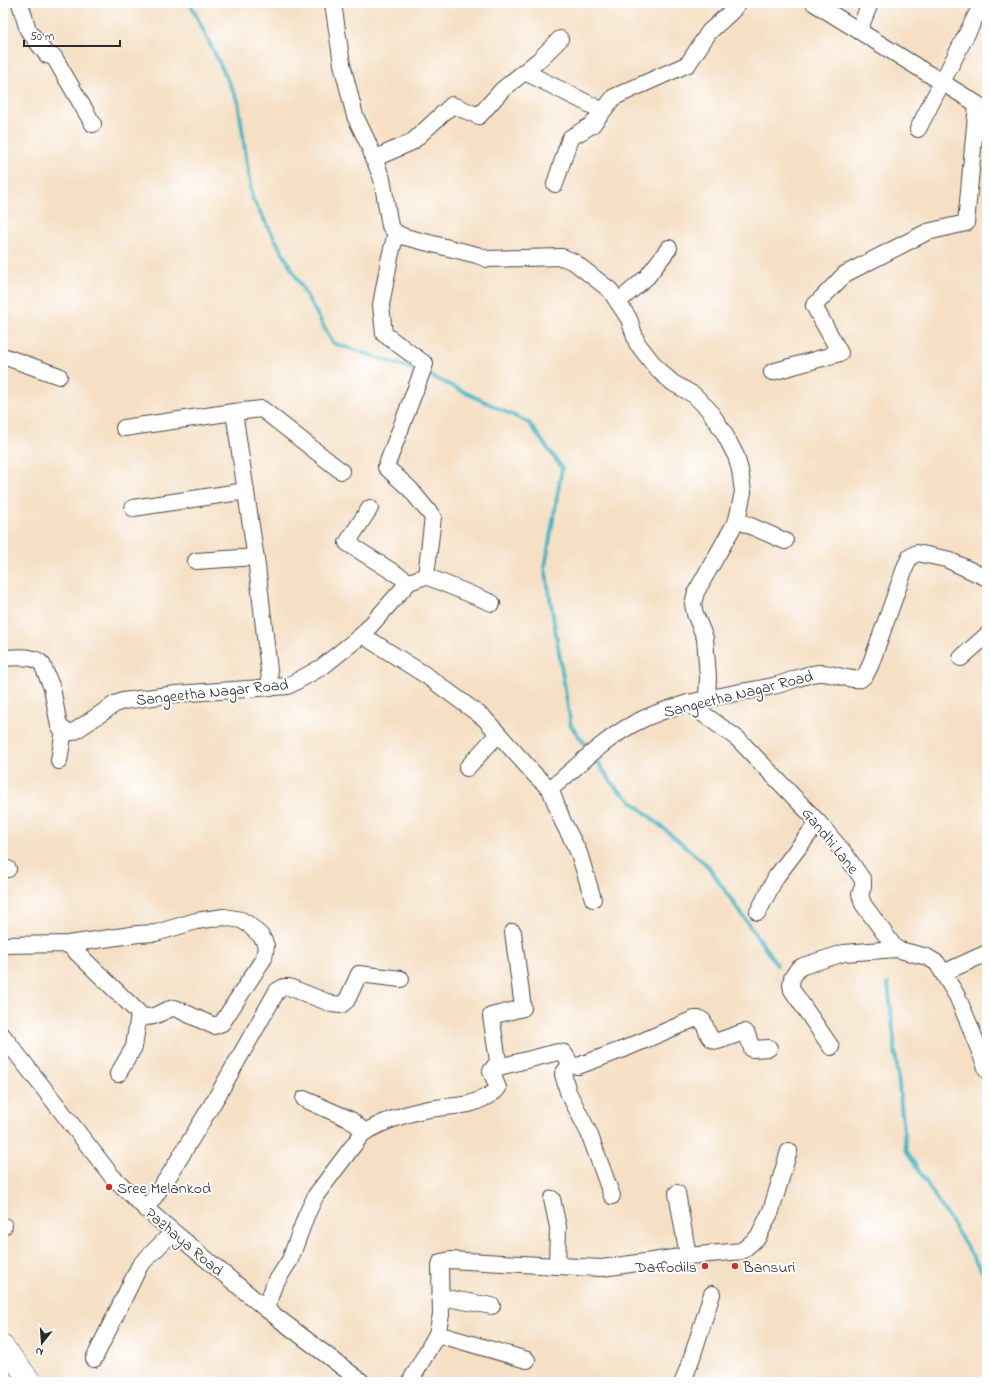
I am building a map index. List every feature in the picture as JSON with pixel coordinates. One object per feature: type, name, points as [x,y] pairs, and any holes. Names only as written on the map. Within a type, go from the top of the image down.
[{"type":"main road","points":[[3,1346],[31,1382]]},
{"type":"street","points":[[20,3],[28,30],[48,55],[54,57],[93,124]]},
{"type":"street","points":[[333,3],[342,64],[354,116],[368,143],[382,179],[390,226],[396,233],[405,237],[477,255],[487,259],[568,258],[610,290],[629,319],[637,343],[658,370],[673,383],[694,395],[709,410],[729,442],[736,456],[740,470],[743,492],[736,520],[696,592],[693,604],[695,614],[705,638],[708,677],[707,698]]},
{"type":"street","points":[[555,184],[570,138],[592,125],[614,97],[688,64],[709,32],[732,11],[738,3]]},
{"type":"street","points":[[772,372],[840,353],[814,306],[845,274],[927,232],[966,222],[977,104],[814,3]]},
{"type":"street","points":[[859,31],[870,3]]},
{"type":"street","points":[[918,130],[980,8]]},
{"type":"street","points":[[373,159],[412,142],[452,105],[479,116],[502,90],[539,60],[560,39]]},
{"type":"street","points":[[525,72],[603,111]]},
{"type":"street","points":[[396,233],[381,306],[384,334],[425,364],[386,467],[410,489],[434,517],[426,576]]},
{"type":"street","points":[[618,302],[647,277],[669,248]]},
{"type":"street","points":[[3,356],[59,376]]},
{"type":"street","points":[[124,428],[262,409],[341,471]]},
{"type":"street","points":[[234,412],[256,557],[271,688]]},
{"type":"street","points":[[133,508],[246,491]]},
{"type":"street","points":[[370,508],[347,543],[408,582],[426,576],[492,603]]},
{"type":"street","points":[[736,520],[785,541]]},
{"type":"street","name":"Sangeetha Nagar Road","points":[[549,786],[555,786],[605,742],[633,724],[655,714],[707,698],[775,686],[815,673],[828,673],[850,679],[861,679],[866,674],[870,666],[906,565],[910,557],[917,553],[946,559],[987,578]]},
{"type":"street","points":[[196,561],[256,557]]},
{"type":"street","name":"Sangeetha Nagar Road","points":[[64,730],[70,732],[75,731],[115,704],[123,701],[176,694],[288,686],[322,667],[362,635],[408,582]]},
{"type":"street","points":[[362,635],[427,676],[484,718],[536,776],[549,786],[563,822],[579,853],[593,899]]},
{"type":"street","points":[[961,658],[987,635]]},
{"type":"street","points":[[3,658],[32,658],[40,661],[42,664],[52,688],[59,726],[64,730],[60,761]]},
{"type":"street","name":"Gandhi Lane","points":[[688,703],[738,739],[818,822],[845,854],[863,880],[863,887],[860,894],[863,904],[896,950]]},
{"type":"street","points":[[467,768],[498,734]]},
{"type":"street","points":[[758,912],[776,878],[818,822]]},
{"type":"street","points":[[3,945],[68,944],[138,934],[156,933],[196,921],[224,917],[241,920],[248,924],[264,941],[266,949],[264,958],[220,1024],[213,1026],[175,1008],[152,1017],[146,1017],[139,1014],[68,944]]},
{"type":"street","points":[[499,1067],[491,1016],[523,1008],[513,932]]},
{"type":"street","points":[[831,1047],[792,990],[792,978],[803,966],[844,953],[896,950],[927,956],[937,963],[956,996],[987,1070]]},
{"type":"street","points":[[943,973],[987,954]]},
{"type":"street","points":[[146,1209],[170,1174],[219,1093],[277,991],[284,987],[288,987],[332,1004],[341,1005],[347,1000],[359,974],[401,978]]},
{"type":"street","points":[[118,1074],[134,1047],[139,1014]]},
{"type":"street","points":[[266,1309],[274,1285],[290,1260],[306,1216],[316,1196],[340,1162],[365,1132],[386,1122],[418,1112],[442,1107],[470,1104],[494,1093],[498,1089],[498,1086],[490,1070],[494,1067],[558,1052],[563,1053],[572,1066],[578,1066],[624,1049],[692,1020],[697,1019],[703,1021],[711,1039],[714,1041],[718,1042],[744,1032],[747,1034],[750,1047],[752,1049],[769,1048]]},
{"type":"street","name":"Pazhaya Road","points":[[3,1036],[111,1175],[146,1209],[345,1377],[362,1382]]},
{"type":"street","points":[[570,1064],[563,1074],[568,1092],[589,1133],[612,1196]]},
{"type":"street","points":[[304,1099],[350,1120],[365,1132]]},
{"type":"street","points":[[410,1382],[437,1334],[441,1315],[440,1264],[446,1260],[602,1268],[688,1256],[742,1251],[758,1237],[771,1211],[788,1151]]},
{"type":"street","points":[[677,1193],[688,1256]]},
{"type":"street","points":[[552,1199],[558,1227],[557,1266]]},
{"type":"street","points":[[94,1359],[140,1265],[173,1232]]},
{"type":"street","points":[[683,1382],[694,1354],[712,1294]]},
{"type":"street","points":[[440,1297],[492,1306]]},
{"type":"street","points":[[437,1334],[527,1360]]},
{"type":"waterway","points":[[190,3],[238,101],[252,198],[333,343],[413,369]]},
{"type":"waterway","points":[[431,376],[529,423],[562,468],[545,567],[571,726],[585,744]]},
{"type":"waterway","points":[[598,763],[615,787],[708,866],[777,965]]},
{"type":"waterway","points":[[888,984],[906,1150],[980,1268],[987,1276]]},
{"type":"place","name":"Sree Melankod","points":[[109,1187]]},
{"type":"place","name":"Daffodils","points":[[705,1266]]},
{"type":"place","name":"Bansuri","points":[[735,1266]]}]
